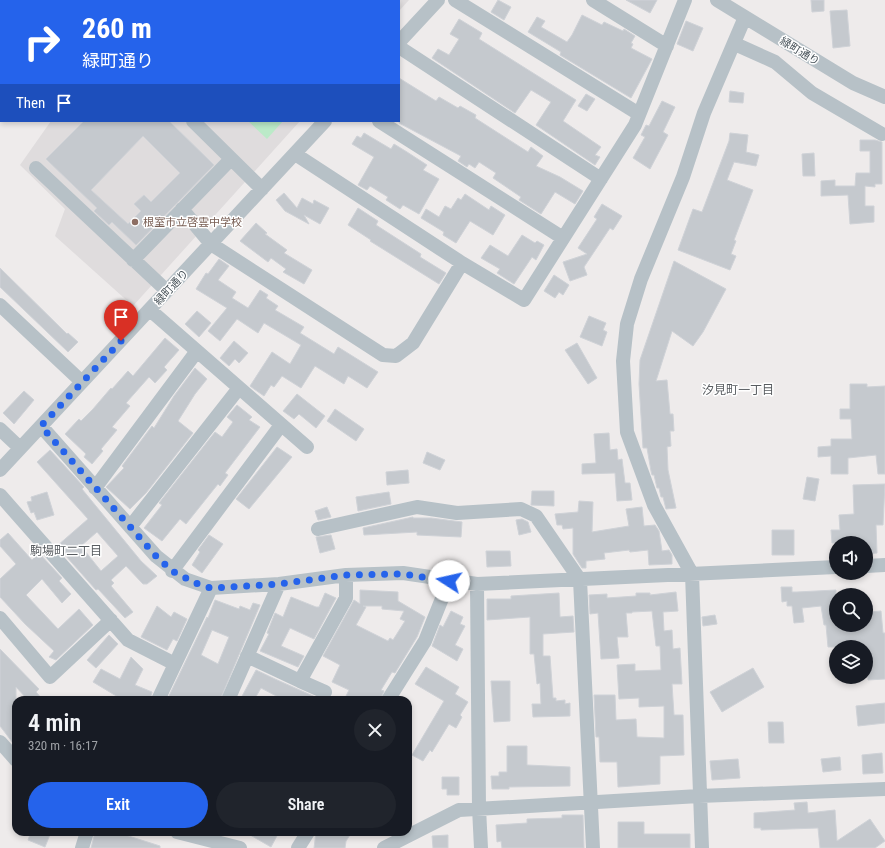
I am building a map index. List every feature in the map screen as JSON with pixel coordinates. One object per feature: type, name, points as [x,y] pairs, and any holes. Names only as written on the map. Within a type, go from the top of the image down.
[{"type":"street","points":[[400,41],[438,0]]},
{"type":"street","points":[[455,0],[639,114]]},
{"type":"street","points":[[593,0],[667,46]]},
{"type":"street","points":[[295,154],[462,263],[524,300],[635,125],[685,0]]},
{"type":"street","name":"緑町通り","points":[[717,0],[854,83],[885,97]]},
{"type":"street","points":[[702,848],[692,574],[654,505],[627,432],[624,354],[627,324],[641,279],[683,177],[704,113],[735,44],[745,17]]},
{"type":"street","points":[[735,44],[775,62],[812,93],[882,134]]},
{"type":"street","points":[[400,48],[601,179]]},
{"type":"street","points":[[194,122],[262,189]]},
{"type":"street","name":"緑町通り","points":[[0,470],[324,122]]},
{"type":"street","points":[[381,122],[563,238]]},
{"type":"street","points":[[133,260],[231,159]]},
{"type":"street","points":[[36,168],[167,291]]},
{"type":"street","points":[[182,209],[211,244],[383,355],[396,356],[413,343],[462,263]]},
{"type":"street","points":[[0,305],[82,382]]},
{"type":"street","points":[[150,310],[307,447]]},
{"type":"street","points":[[95,488],[198,351]]},
{"type":"street","points":[[130,527],[239,388]]},
{"type":"street","points":[[172,571],[281,425]]},
{"type":"street","points":[[41,426],[156,556],[172,571],[185,579],[211,588],[279,584],[346,575],[403,574],[477,584],[829,567]]},
{"type":"street","points":[[0,429],[20,448]]},
{"type":"street","points":[[0,495],[128,640],[175,664]]},
{"type":"street","points":[[318,529],[417,506],[457,513],[521,509],[536,516],[580,580],[594,848]]},
{"type":"street","points":[[873,566],[885,565]]},
{"type":"street","points":[[300,682],[346,598],[346,575]]},
{"type":"street","points":[[391,696],[425,641],[449,581]]},
{"type":"street","points":[[230,696],[279,584]]},
{"type":"street","points":[[477,584],[479,808],[481,848]]},
{"type":"street","points":[[160,696],[211,588]]},
{"type":"street","points":[[0,618],[50,677],[111,620]]},
{"type":"street","points":[[247,656],[324,692]]},
{"type":"street","points":[[0,742],[12,756]]},
{"type":"street","points":[[412,834],[459,810],[479,808],[699,796],[885,789]]},
{"type":"street","points":[[82,848],[86,836]]},
{"type":"street","points":[[183,836],[192,842],[240,848]]},
{"type":"street","points":[[298,848],[306,836]]},
{"type":"street","points":[[384,848],[408,836]]},
{"type":"shaded area","points":[[400,0],[409,0],[400,10]]},
{"type":"shaded area","name":"根室市立啓雲中学校","points":[[50,122],[299,122],[133,306],[55,236],[65,209],[20,165]]},
{"type":"green space","points":[[249,122],[282,122],[267,139]]},
{"type":"building","points":[[498,0],[511,7],[504,20],[491,12]]},
{"type":"building","points":[[626,0],[657,0],[650,13]]},
{"type":"building","points":[[811,0],[824,0],[824,11],[812,12]]},
{"type":"building","points":[[847,10],[850,46],[833,48],[830,11]]},
{"type":"building","points":[[582,15],[602,25],[604,22],[623,31],[624,29],[635,36],[631,43],[633,44],[631,48],[652,59],[631,98],[560,55],[561,52],[528,32],[537,17],[545,21],[541,27],[567,42]]},
{"type":"building","points":[[459,19],[482,33],[479,39],[576,100],[563,121],[601,147],[595,155],[600,157],[595,165],[536,125],[551,102],[531,90],[515,113],[432,58],[438,49],[449,55],[459,39],[450,34]]},
{"type":"building","points":[[686,21],[703,28],[693,51],[677,44]]},
{"type":"building","points":[[400,79],[436,101],[439,97],[458,108],[460,106],[476,115],[475,118],[528,152],[531,147],[543,156],[536,166],[560,177],[583,191],[575,204],[555,192],[541,214],[519,200],[521,197],[493,178],[496,173],[479,162],[475,168],[469,164],[467,167],[458,161],[461,156],[399,123]]},
{"type":"building","points":[[730,91],[744,93],[743,103],[729,102]]},
{"type":"building","points":[[586,94],[595,99],[587,111],[578,106]]},
{"type":"building","points":[[662,101],[675,107],[663,132],[668,135],[650,169],[633,158],[645,137],[641,135],[646,125],[649,126]]},
{"type":"building","points":[[83,122],[170,122],[214,165],[136,245],[112,222],[109,225],[94,211],[97,208],[46,159]],"holes":[[[143,136],[180,173],[151,202],[144,195],[134,204],[141,211],[128,224],[91,190]]]},
{"type":"building","points":[[364,133],[391,149],[394,144],[427,165],[423,170],[439,179],[419,214],[403,205],[400,209],[386,200],[388,197],[370,186],[367,190],[358,185],[374,157],[352,144],[357,136],[361,138]]},
{"type":"building","points":[[730,133],[748,135],[746,152],[759,155],[756,166],[734,162],[727,180],[753,190],[734,240],[736,241],[731,254],[736,256],[730,270],[678,250],[693,209],[702,212],[729,141]]},
{"type":"building","points":[[860,140],[875,140],[882,142],[882,184],[875,184],[875,187],[865,186],[865,206],[874,206],[874,222],[850,224],[848,195],[821,196],[821,181],[835,180],[835,186],[855,186],[856,173],[870,173],[870,151],[860,151]]},
{"type":"building","points":[[814,153],[815,176],[803,176],[802,154]]},
{"type":"building","points":[[284,193],[297,208],[302,198],[313,204],[314,200],[329,208],[320,224],[304,215],[309,224],[285,211],[276,200]]},
{"type":"building","points":[[465,194],[489,210],[491,206],[505,215],[493,235],[470,221],[456,243],[443,235],[444,232],[421,218],[426,209],[439,217],[445,206],[451,209],[458,198],[461,200]]},
{"type":"building","points":[[602,204],[622,216],[613,230],[610,228],[584,267],[587,275],[570,281],[563,262],[587,254],[578,248],[597,219],[594,217]]},
{"type":"building","points":[[358,208],[378,221],[376,225],[421,254],[420,257],[446,273],[439,284],[370,241],[371,240],[348,225]]},
{"type":"building","points":[[256,223],[267,233],[265,234],[287,250],[284,253],[312,270],[304,284],[283,272],[286,269],[271,258],[268,262],[240,241]]},
{"type":"building","points":[[522,235],[535,243],[537,241],[544,245],[536,260],[532,257],[514,284],[497,273],[500,269],[481,258],[490,245],[508,256]]},
{"type":"building","points":[[219,259],[229,266],[218,280],[236,292],[232,298],[248,308],[260,290],[268,295],[266,298],[278,306],[275,310],[304,327],[300,333],[334,354],[338,347],[378,372],[367,388],[348,376],[344,384],[315,366],[301,388],[282,376],[274,387],[271,385],[264,396],[250,386],[272,352],[290,364],[301,345],[264,323],[258,333],[237,319],[220,341],[208,331],[227,308],[196,289],[206,273],[208,274]]},
{"type":"building","points":[[674,261],[726,289],[703,332],[693,346],[672,331],[656,381],[667,380],[670,414],[673,414],[674,431],[670,431],[671,446],[667,447],[668,470],[676,508],[666,509],[663,497],[661,497],[659,488],[657,488],[654,475],[652,475],[647,448],[643,448],[639,384],[640,360]]},
{"type":"building","points":[[0,268],[67,334],[68,333],[78,342],[68,352],[0,287]]},
{"type":"building","points":[[554,275],[569,285],[563,295],[559,292],[555,298],[544,291]]},
{"type":"building","points":[[197,311],[211,323],[199,337],[185,324]]},
{"type":"building","points":[[589,316],[606,323],[603,330],[607,332],[602,346],[580,337]]},
{"type":"building","points":[[165,338],[179,350],[164,367],[167,370],[155,383],[149,377],[126,403],[130,406],[112,427],[117,430],[101,449],[103,451],[92,464],[84,457],[86,454],[65,434],[79,419],[81,421],[93,409],[128,371],[133,376]]},
{"type":"building","points":[[234,341],[248,353],[239,363],[235,359],[229,366],[220,358]]},
{"type":"building","points":[[577,343],[597,378],[588,384],[565,350]]},
{"type":"building","points":[[195,368],[207,379],[195,394],[178,421],[193,433],[146,493],[130,509],[106,487],[124,468],[122,466],[152,426],[154,428],[174,396]]},
{"type":"building","points":[[850,384],[867,384],[867,387],[885,386],[885,474],[878,474],[876,455],[848,458],[848,474],[831,474],[831,456],[818,457],[818,447],[831,446],[831,439],[852,439],[851,419],[840,419],[840,409],[850,409]]},
{"type":"building","points":[[24,391],[34,400],[14,424],[3,413]]},
{"type":"building","points":[[297,394],[325,416],[316,428],[299,414],[294,419],[283,411]]},
{"type":"building","points":[[237,405],[252,417],[249,420],[260,427],[225,473],[228,475],[220,486],[218,484],[186,524],[180,519],[162,541],[144,528],[162,505],[159,503],[215,432],[222,437],[233,422],[227,417]]},
{"type":"building","points":[[335,409],[364,429],[356,441],[327,421]]},
{"type":"building","points":[[609,433],[610,450],[617,449],[618,460],[622,459],[625,483],[630,483],[632,500],[617,501],[615,473],[582,474],[582,464],[596,463],[594,434]]},
{"type":"building","points":[[277,447],[292,457],[249,509],[236,499]]},
{"type":"building","points":[[50,450],[84,487],[82,489],[141,561],[157,576],[147,584],[143,584],[126,566],[111,580],[114,583],[111,586],[133,612],[125,618],[98,589],[96,590],[57,546],[88,519],[37,462]],"holes":[[[97,532],[118,556],[101,571],[81,546]]]},
{"type":"building","points":[[427,452],[445,460],[440,470],[423,463]]},
{"type":"building","points":[[408,470],[409,483],[387,485],[386,472]]},
{"type":"building","points":[[807,477],[819,479],[815,501],[803,499]]},
{"type":"building","points":[[885,484],[883,525],[876,525],[877,553],[873,553],[873,536],[831,536],[831,530],[840,530],[839,515],[854,514],[853,485]]},
{"type":"building","points":[[532,491],[554,491],[554,506],[531,505]]},
{"type":"building","points":[[47,492],[54,515],[37,520],[34,512],[31,513],[27,502],[32,501],[31,497]]},
{"type":"building","points":[[389,492],[391,504],[358,511],[356,497]]},
{"type":"building","points":[[579,501],[593,502],[592,532],[629,526],[626,509],[642,507],[644,526],[655,525],[659,531],[662,551],[669,550],[672,555],[672,564],[649,565],[648,550],[630,552],[629,550],[604,553],[605,559],[586,561],[586,568],[582,568],[573,554],[573,528],[563,529],[562,525],[557,525],[555,514],[578,512]]},
{"type":"building","points":[[327,507],[331,517],[318,520],[315,511]]},
{"type":"building","points":[[413,517],[462,522],[461,537],[417,535],[417,532],[364,535],[363,528]]},
{"type":"building","points":[[522,519],[528,522],[531,532],[519,535],[516,520]]},
{"type":"building","points":[[772,530],[794,530],[794,555],[772,555]]},
{"type":"building","points":[[8,533],[32,560],[39,553],[62,578],[59,581],[71,594],[62,603],[42,579],[26,595],[58,629],[79,609],[93,625],[56,660],[49,657],[54,651],[25,624],[0,597],[0,579],[16,564],[0,546],[0,540]]},
{"type":"building","points":[[209,535],[223,544],[202,573],[192,565],[200,552],[198,550]]},
{"type":"building","points":[[331,535],[335,549],[320,553],[316,537]]},
{"type":"building","points":[[486,551],[510,551],[511,566],[487,567]]},
{"type":"building","points":[[781,587],[792,587],[792,592],[829,590],[829,632],[873,632],[873,612],[881,611],[883,633],[885,633],[885,679],[873,680],[873,640],[829,640],[828,647],[826,625],[824,625],[821,606],[802,608],[804,622],[794,623],[792,606],[787,606],[787,601],[782,602]]},
{"type":"building","points":[[360,590],[398,592],[398,601],[425,617],[417,637],[395,673],[392,672],[381,690],[384,691],[382,696],[346,696],[349,690],[332,682],[340,665],[323,656],[354,600],[360,604]],"holes":[[[363,606],[382,606],[382,609],[404,611],[400,619],[405,621],[393,640],[390,638],[388,641],[356,625],[366,607]]]},
{"type":"building","points":[[676,592],[678,611],[663,612],[664,631],[672,630],[673,649],[680,648],[682,684],[672,684],[674,715],[683,715],[684,755],[660,756],[660,784],[618,787],[617,762],[600,762],[599,737],[596,737],[594,695],[615,695],[616,720],[636,719],[637,737],[664,738],[664,706],[639,707],[639,698],[619,699],[617,665],[635,664],[635,671],[661,670],[660,646],[656,646],[652,611],[626,613],[628,637],[617,637],[619,658],[601,659],[598,613],[590,614],[589,595],[607,594],[607,598],[636,596],[636,593],[650,593],[650,595]]},
{"type":"building","points":[[325,593],[336,598],[314,639],[290,628],[281,646],[304,656],[298,667],[260,651],[269,634],[267,633],[275,613],[283,617],[291,597],[319,607]]},
{"type":"building","points":[[559,593],[560,617],[573,616],[574,632],[543,634],[543,656],[550,656],[553,698],[556,698],[556,701],[565,700],[565,704],[570,703],[570,716],[533,717],[532,704],[541,704],[540,683],[537,684],[534,654],[530,654],[530,617],[487,620],[487,599],[511,599],[511,596]]},
{"type":"building","points":[[215,600],[239,609],[240,606],[250,610],[253,603],[260,605],[222,696],[169,696],[207,617],[208,618]],"holes":[[[212,630],[229,637],[218,664],[201,655]]]},
{"type":"building","points":[[157,606],[171,617],[174,612],[187,619],[177,641],[173,639],[167,650],[141,637]]},
{"type":"building","points":[[451,611],[463,617],[460,624],[465,626],[455,645],[463,649],[457,661],[432,646],[440,625],[443,627]]},
{"type":"building","points":[[715,615],[717,624],[703,626],[702,617]]},
{"type":"building","points":[[109,635],[118,644],[96,668],[87,660]]},
{"type":"building","points":[[0,649],[39,689],[36,692],[40,696],[24,696],[16,687],[16,696],[12,696],[12,742],[0,726]]},
{"type":"building","points":[[131,657],[143,669],[135,685],[152,692],[151,696],[116,696],[93,682],[101,669],[120,679]]},
{"type":"building","points":[[426,667],[459,687],[455,694],[468,702],[460,715],[462,717],[456,728],[449,724],[432,752],[430,750],[423,761],[412,755],[444,701],[415,684]]},
{"type":"building","points":[[753,668],[764,687],[722,712],[710,692]]},
{"type":"building","points":[[256,670],[313,696],[276,696],[261,688],[256,696],[242,696]]},
{"type":"building","points":[[491,681],[510,681],[510,721],[494,722]]},
{"type":"building","points":[[885,703],[885,723],[858,726],[856,706]]},
{"type":"building","points":[[768,722],[783,722],[784,743],[769,743]]},
{"type":"building","points":[[507,746],[527,746],[527,765],[570,767],[570,786],[509,787],[509,789],[492,789],[491,776],[499,776],[499,772],[507,772]]},
{"type":"building","points":[[882,753],[883,773],[863,774],[862,755]]},
{"type":"building","points":[[840,757],[841,770],[823,772],[821,759]]},
{"type":"building","points":[[738,759],[740,778],[712,780],[710,761]]},
{"type":"building","points":[[442,777],[459,777],[459,795],[447,795],[447,789],[442,789]]},
{"type":"building","points":[[807,802],[808,813],[835,810],[837,841],[870,819],[885,841],[875,848],[820,848],[818,828],[761,830],[761,828],[754,828],[754,813],[795,810],[794,803]]},
{"type":"building","points":[[562,815],[583,815],[584,848],[502,848],[501,841],[497,842],[496,825],[527,823],[527,819],[562,818]]},
{"type":"building","points":[[618,822],[644,822],[644,834],[690,834],[690,848],[618,848]]},
{"type":"building","points":[[448,835],[448,848],[433,848],[432,836]]},
{"type":"building","points":[[30,836],[49,836],[45,847],[28,840]]},
{"type":"building","points":[[94,836],[129,836],[160,846],[160,848],[91,848]]},
{"type":"building","points":[[252,836],[277,836],[271,847]]},
{"type":"building","points":[[316,836],[349,836],[346,841],[345,848],[314,848]]},
{"type":"place","name":"根室市立啓雲中学校","points":[[135,222]]},
{"type":"district","name":"汐見町一丁目","points":[[738,390]]},
{"type":"district","name":"駒場町二丁目","points":[[66,551]]},
{"type":"route","points":[[121,341],[41,426],[156,556],[172,571],[185,579],[211,588],[279,584],[346,575],[403,574],[449,581]]}]
